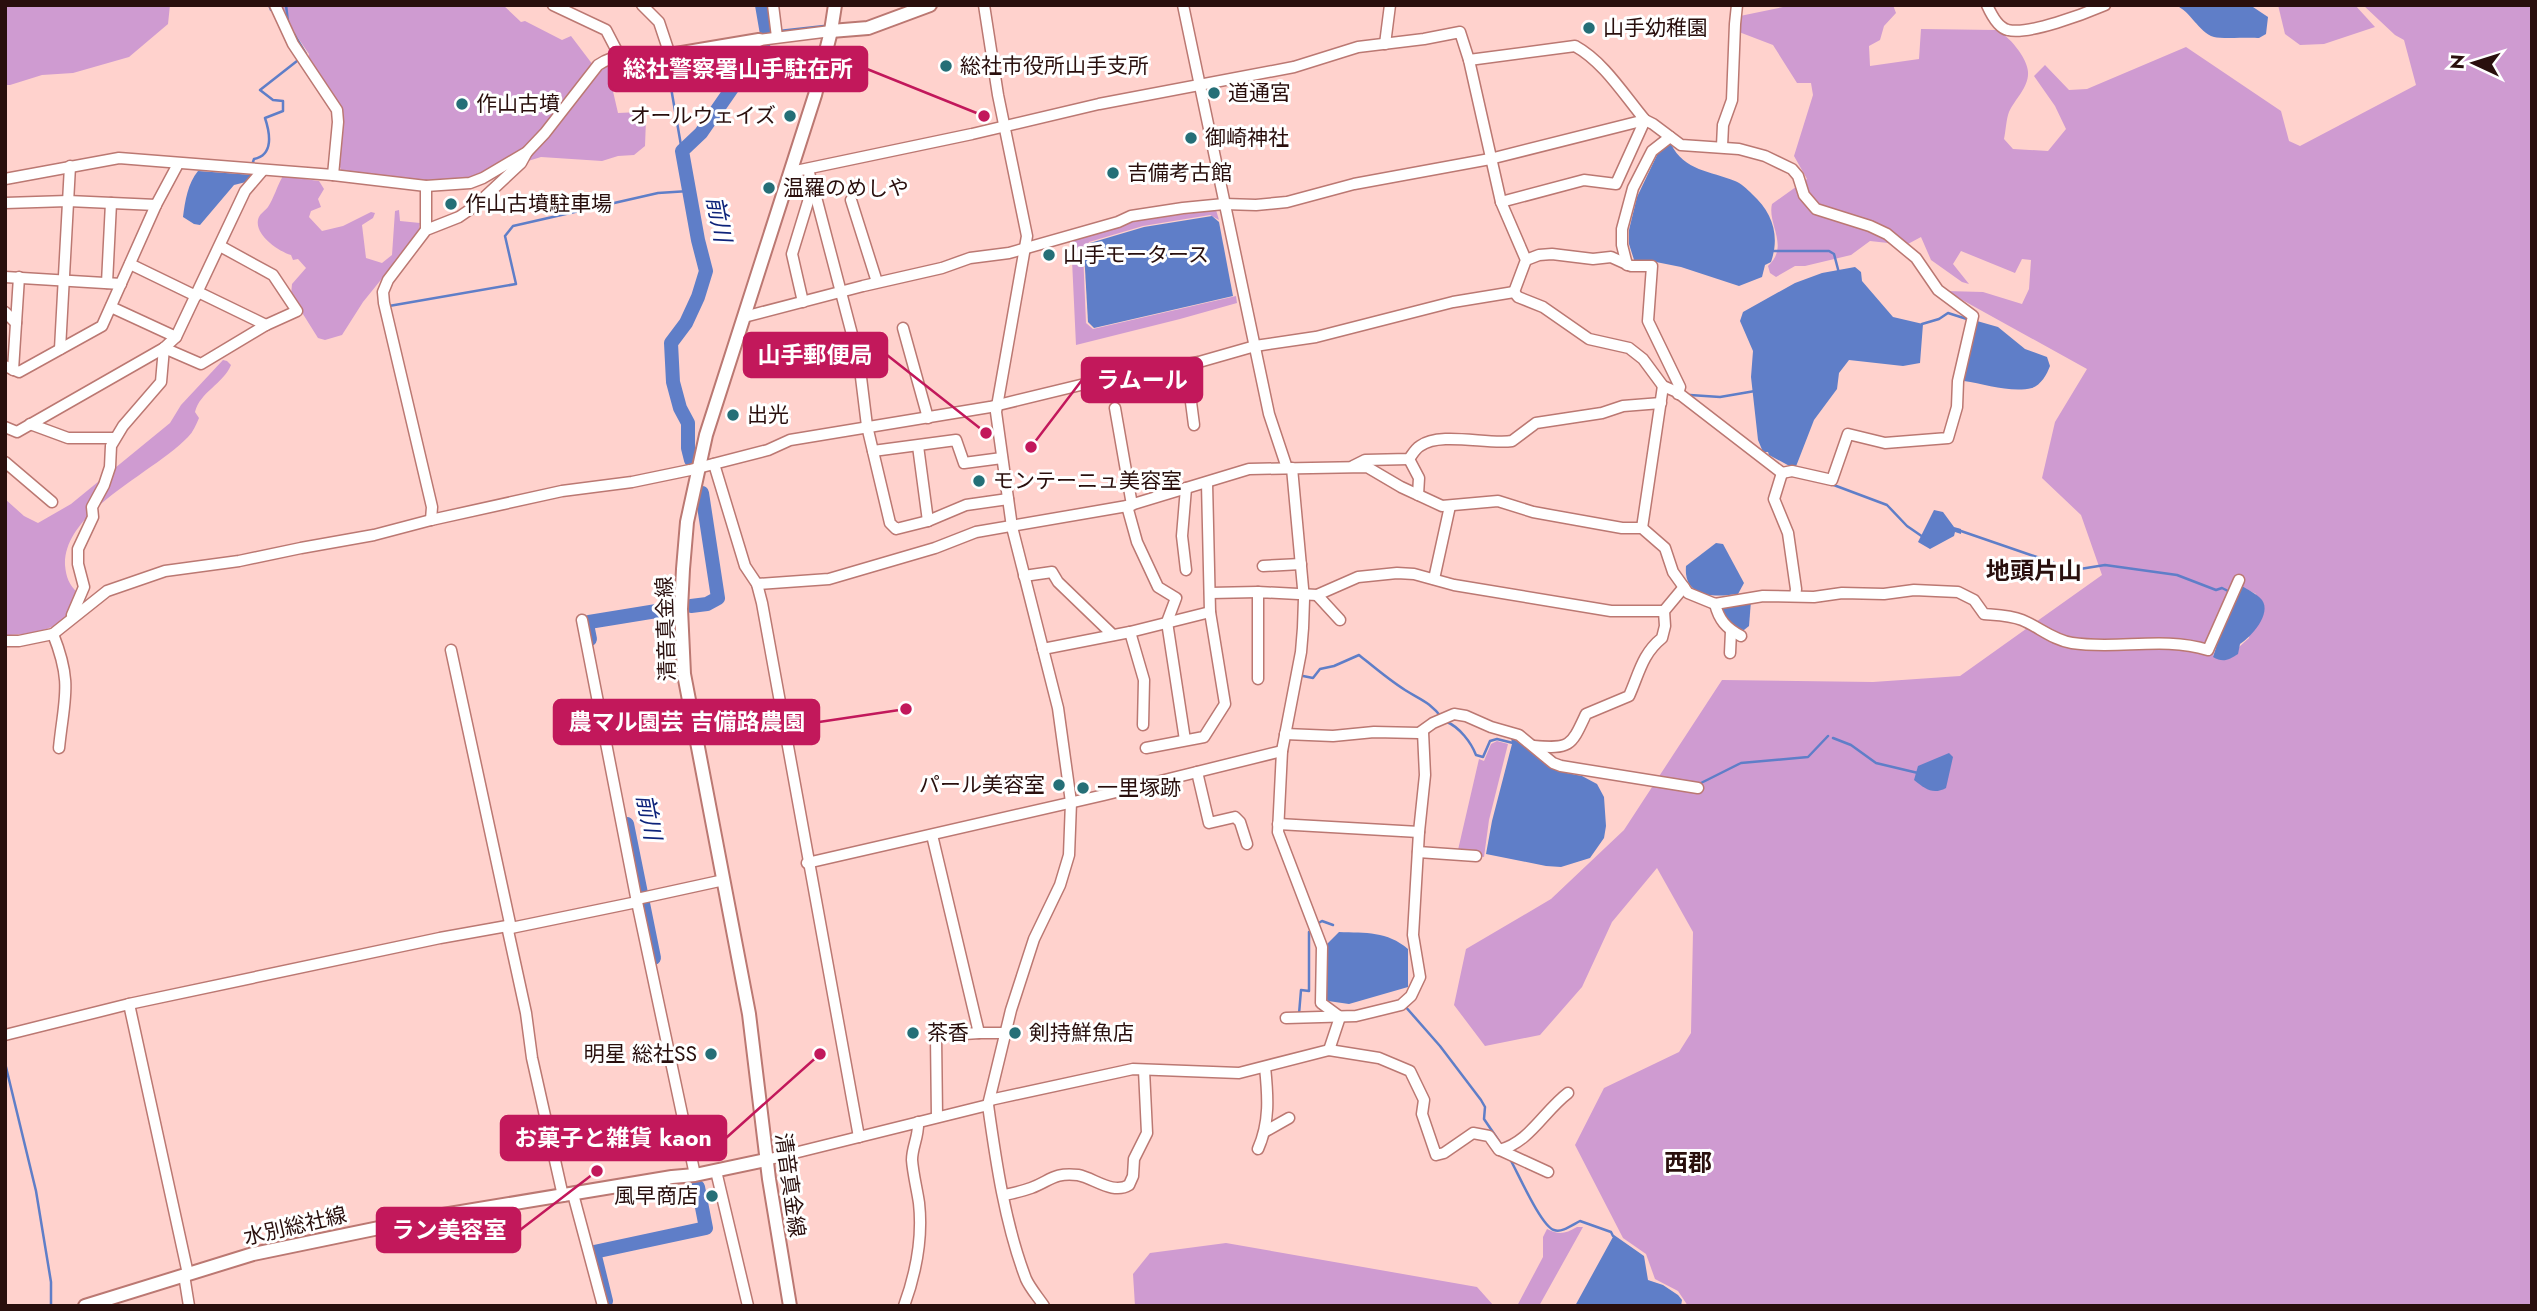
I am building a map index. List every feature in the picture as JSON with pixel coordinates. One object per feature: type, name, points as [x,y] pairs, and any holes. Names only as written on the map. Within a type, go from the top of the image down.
[{"type":"main road","name":"清音真金線","points":[[790,1306],[766,1160],[749,1014],[689,704],[682,637],[684,557],[687,522],[698,467],[815,95],[835,5]]},
{"type":"main road","points":[[831,31],[868,28],[930,5]]},
{"type":"main road","points":[[666,55],[770,36]]},
{"type":"main road","name":"水別総社線","points":[[85,1306],[253,1254],[326,1238],[438,1216],[695,1175],[766,1160]]},
{"type":"street","points":[[275,5],[293,44],[337,110],[334,175]]},
{"type":"street","points":[[553,5],[606,30],[619,55]]},
{"type":"street","points":[[431,520],[432,507],[383,297],[388,280],[426,230],[459,218],[521,163],[598,65],[619,55],[666,55],[659,22],[642,5]]},
{"type":"street","points":[[773,5],[770,36],[831,31]]},
{"type":"street","points":[[984,5],[989,48],[1026,228],[1027,248],[997,404],[1002,458],[1012,527],[1058,708],[1071,802],[1069,855],[1060,884],[1034,939],[1004,1033],[989,1102],[995,1160],[1027,1281],[1044,1306]]},
{"type":"street","points":[[1183,5],[1269,414],[1289,468],[1303,594],[1301,653],[1282,751],[1278,832],[1322,947],[1321,1003],[1340,1017]]},
{"type":"street","points":[[1385,44],[1390,5]]},
{"type":"street","points":[[1722,146],[1723,125],[1732,100],[1737,5]]},
{"type":"street","points":[[1987,5],[2002,27],[2010,30],[2060,22],[2105,5]]},
{"type":"street","points":[[791,172],[1005,125],[1294,67],[1358,47],[1460,32],[1469,60],[1501,202],[1526,260],[1514,292]]},
{"type":"street","points":[[1469,60],[1575,46],[1594,60],[1645,120],[1670,137],[1688,147],[1722,146],[1765,156],[1785,165],[1798,176],[1804,195],[1816,209],[1887,234],[1916,258],[1938,290],[1969,310],[1973,316],[1958,381],[1957,407],[1948,438],[1885,443],[1849,434],[1832,480],[1792,471],[1782,473],[1678,394],[1663,386],[1639,354],[1623,346],[1588,339],[1514,292]]},
{"type":"street","points":[[744,317],[942,268],[976,257],[1027,248],[1131,216],[1224,204],[1287,202],[1354,184],[1490,159],[1645,120]]},
{"type":"street","points":[[1501,202],[1584,180],[1616,184],[1645,120]]},
{"type":"street","points":[[1627,265],[1622,245],[1622,229],[1633,188],[1652,151],[1670,137]]},
{"type":"street","points":[[5,179],[119,158],[334,175],[426,186],[470,183],[527,152]]},
{"type":"street","points":[[19,277],[9,368],[19,372],[102,326],[156,205],[178,164]]},
{"type":"street","points":[[60,349],[70,166]]},
{"type":"street","points":[[803,302],[792,254],[811,192],[808,169]]},
{"type":"street","points":[[7,431],[16,432],[164,348],[176,337],[245,191],[264,170]]},
{"type":"street","points":[[426,186],[426,230]]},
{"type":"street","points":[[811,192],[816,197],[859,361],[867,426],[890,523],[896,529],[928,521],[966,505],[1008,499]]},
{"type":"street","points":[[851,200],[877,282]]},
{"type":"street","points":[[5,203],[68,201],[156,205]]},
{"type":"street","points":[[107,283],[111,203]]},
{"type":"street","points":[[164,348],[201,364],[266,325],[298,311],[273,275],[220,246]]},
{"type":"street","points":[[1526,260],[1552,254],[1593,259],[1611,257],[1627,265],[1652,266],[1648,320],[1680,387],[1678,394]]},
{"type":"street","points":[[130,264],[266,325]]},
{"type":"street","points":[[5,277],[121,284]]},
{"type":"street","points":[[5,641],[53,634],[107,591],[164,572],[239,561],[374,535],[562,491],[632,482],[768,450],[790,440],[997,404],[1186,364],[1255,346],[1316,337],[1453,302],[1514,292]]},
{"type":"street","points":[[111,307],[176,337]]},
{"type":"street","points":[[5,312],[16,323]]},
{"type":"street","points":[[902,328],[928,418]]},
{"type":"street","points":[[71,619],[84,587],[78,564],[78,549],[93,517],[92,507],[104,485],[113,438],[161,382],[164,348]]},
{"type":"street","points":[[1186,364],[1194,425]]},
{"type":"street","points":[[1642,528],[1663,386]]},
{"type":"street","points":[[1409,459],[1418,446],[1428,442],[1467,439],[1512,441],[1536,423],[1602,413],[1623,406],[1661,404]]},
{"type":"street","points":[[1115,408],[1137,542],[1158,587],[1176,598],[1167,622],[1185,740]]},
{"type":"street","points":[[30,424],[68,438],[113,438]]},
{"type":"street","points":[[873,451],[956,440],[964,463],[1002,458]]},
{"type":"street","points":[[918,446],[928,521]]},
{"type":"street","points":[[1353,466],[1364,460],[1409,459]]},
{"type":"street","points":[[1409,459],[1419,478],[1418,495]]},
{"type":"street","points":[[5,463],[52,502]]},
{"type":"street","points":[[714,464],[745,566],[757,584],[859,1137]]},
{"type":"street","points":[[757,584],[829,579],[935,548],[975,533],[1130,505],[1249,469],[1353,466],[1367,467],[1442,506],[1498,500],[1532,512],[1642,528],[1665,548],[1673,572],[1688,593],[1714,604],[1763,596],[1884,594],[1914,590],[1958,592],[1974,600],[1984,614],[2023,620],[2066,642],[2185,643],[2208,650],[2239,580]]},
{"type":"street","points":[[1782,473],[1774,499],[1788,533],[1795,596]]},
{"type":"street","points":[[1146,748],[1204,737],[1225,704],[1210,612],[1207,483]]},
{"type":"street","points":[[1186,488],[1182,536],[1186,570]]},
{"type":"street","points":[[1434,579],[1450,506]]},
{"type":"street","points":[[1264,566],[1301,564]]},
{"type":"street","points":[[1024,576],[1052,572],[1058,582],[1113,635]]},
{"type":"street","points":[[1210,593],[1317,595],[1357,577],[1414,574],[1454,585],[1611,611],[1664,611]]},
{"type":"street","points":[[1534,746],[1565,746],[1574,740],[1586,714],[1629,696],[1643,657],[1662,638],[1665,626],[1664,611],[1684,587]]},
{"type":"street","points":[[1258,592],[1258,679]]},
{"type":"street","points":[[1317,595],[1340,620]]},
{"type":"street","points":[[1714,604],[1718,615],[1736,634],[1730,653]]},
{"type":"street","points":[[1042,649],[1130,632],[1210,612]]},
{"type":"street","points":[[582,620],[695,1175]]},
{"type":"street","points":[[1130,632],[1144,680],[1143,725]]},
{"type":"street","points":[[53,634],[66,674],[66,712],[59,748]]},
{"type":"street","points":[[451,650],[509,927],[532,1058],[568,1195],[603,1306]]},
{"type":"street","points":[[1285,734],[1333,736],[1374,732],[1423,732],[1433,723],[1454,714],[1518,735],[1553,763],[1561,766],[1698,788]]},
{"type":"street","points":[[1286,1018],[1356,1016],[1402,1004],[1411,996],[1420,977],[1413,935],[1424,775],[1423,732]]},
{"type":"street","points":[[807,863],[1282,751]]},
{"type":"street","points":[[1196,772],[1209,823],[1235,817],[1240,822],[1247,844]]},
{"type":"street","points":[[1278,824],[1419,832]]},
{"type":"street","points":[[932,835],[979,1034]]},
{"type":"street","points":[[1418,852],[1476,856]]},
{"type":"street","points":[[5,1035],[129,1004],[440,938],[509,927],[724,880]]},
{"type":"street","points":[[129,1004],[186,1275],[189,1306]]},
{"type":"street","points":[[1329,1050],[1340,1017]]},
{"type":"street","points":[[937,1117],[934,1087],[936,1036],[1004,1033]]},
{"type":"street","points":[[766,1160],[1114,1072],[1144,1070],[1239,1073],[1329,1050],[1379,1058],[1410,1071],[1424,1100],[1422,1114],[1436,1155],[1444,1153],[1474,1133],[1489,1136],[1499,1150],[1548,1172]]},
{"type":"street","points":[[1258,1149],[1266,1131],[1268,1100],[1265,1067]]},
{"type":"street","points":[[1004,1195],[1031,1188],[1048,1178],[1065,1174],[1080,1176],[1117,1189],[1129,1185],[1133,1176],[1134,1159],[1147,1133],[1144,1070]]},
{"type":"street","points":[[1499,1150],[1520,1142],[1553,1105],[1568,1093]]},
{"type":"street","points":[[1266,1131],[1289,1118]]},
{"type":"street","points":[[904,1306],[914,1275],[920,1239],[919,1206],[912,1158],[918,1122]]},
{"type":"street","points":[[716,1171],[748,1306]]},
{"type":"shaded area","points":[[5,5],[170,5],[168,24],[129,57],[73,73],[42,75],[5,85]]},
{"type":"shaded area","points":[[280,5],[503,5],[521,22],[525,21],[562,40],[571,36],[593,65],[529,146],[482,176],[451,183],[427,183],[343,174],[339,161],[342,121],[339,107],[332,92],[308,58],[309,54]]},
{"type":"shaded area","points":[[1793,5],[1893,5],[1896,13],[1884,26],[1880,40],[1869,46],[1870,66],[1919,59],[1921,29],[2001,32],[2025,61],[2028,72],[2024,88],[2009,112],[2004,139],[2013,149],[2048,151],[2066,129],[2055,106],[2034,76],[2045,65],[2069,90],[2087,89],[2186,47],[2281,111],[2289,141],[2300,146],[2416,85],[2404,40],[2363,5],[2532,5],[2532,1306],[1688,1306],[1678,1291],[1655,1279],[1646,1254],[1623,1238],[1575,1145],[1604,1088],[1679,1052],[1691,1033],[1693,932],[1657,868],[1612,922],[1582,987],[1540,1035],[1485,1046],[1454,1005],[1466,949],[1551,899],[1624,830],[1722,680],[1873,682],[1960,676],[2102,575],[2081,515],[2042,478],[2055,422],[2087,369],[1946,291],[1983,292],[2022,304],[2029,289],[2031,260],[2022,259],[2015,273],[1961,251],[1953,264],[1969,284],[1931,260],[1921,237],[1906,245],[1870,241],[1851,255],[1795,266],[1776,277],[1770,273],[1768,266],[1774,258],[1778,243],[1772,219],[1772,204],[1807,179],[1794,156],[1813,95],[1811,83],[1797,83],[1773,45],[1739,32],[1740,16]],"holes":[[[2248,590],[2256,594],[2249,638],[2239,647],[2213,657],[2217,640]]]},
{"type":"shaded area","points":[[2278,5],[2355,5],[2375,27],[2324,44],[2300,45],[2285,34]]},
{"type":"shaded area","points":[[641,57],[640,74],[616,82],[612,87],[618,113],[640,112],[646,119],[645,146],[634,155],[602,161],[541,157],[528,161],[608,63]]},
{"type":"shaded area","points":[[283,176],[319,181],[324,189],[318,199],[321,207],[311,211],[309,217],[322,231],[343,226],[371,212],[375,213],[373,218],[362,225],[366,258],[382,263],[392,255],[395,211],[399,210],[400,221],[420,223],[418,234],[363,302],[342,335],[325,340],[318,338],[291,295],[292,284],[306,268],[298,259],[293,260],[291,255],[274,246],[264,237],[258,226],[259,218],[268,207]]},
{"type":"shaded area","points":[[1216,210],[1219,220],[1210,215],[1143,226],[1089,242],[1083,252],[1086,323],[1093,329],[1236,296],[1237,303],[1076,345],[1071,239],[1139,220]]},
{"type":"shaded area","points":[[223,360],[231,365],[223,378],[206,393],[198,405],[195,412],[199,418],[190,435],[94,510],[68,545],[66,573],[78,593],[69,614],[48,629],[5,635],[5,499],[24,516],[38,523],[71,504],[170,423],[181,405]]},
{"type":"shaded area","points":[[1497,741],[1508,744],[1489,820],[1484,857],[1458,850],[1479,759],[1484,761],[1491,744]]},
{"type":"shaded area","points":[[1583,1227],[1539,1306],[1517,1306],[1543,1257],[1543,1237],[1547,1229],[1562,1233]]},
{"type":"shaded area","points":[[1226,1243],[1477,1287],[1494,1306],[1135,1306],[1133,1274],[1150,1253]]},
{"type":"water","points":[[2175,5],[2250,5],[2268,17],[2266,34],[2259,38],[2214,37],[2203,31],[2186,12]]},
{"type":"water","points":[[1671,144],[1676,153],[1691,165],[1742,185],[1765,209],[1773,225],[1775,243],[1771,262],[1765,265],[1762,277],[1739,286],[1681,267],[1656,262],[1635,263],[1629,244],[1629,230],[1637,197],[1658,153]]},
{"type":"water","points":[[198,171],[253,176],[250,181],[234,185],[200,225],[183,217],[189,187]]},
{"type":"water","points":[[1212,216],[1219,222],[1233,296],[1094,328],[1088,322],[1084,251],[1090,243],[1144,227]]},
{"type":"water","points":[[1855,267],[1861,272],[1862,281],[1893,317],[1923,324],[1920,363],[1903,366],[1849,360],[1839,373],[1837,389],[1814,420],[1795,469],[1768,452],[1763,452],[1758,440],[1751,377],[1753,351],[1740,321],[1743,312],[1795,283],[1822,273]]},
{"type":"water","points":[[1977,321],[1998,327],[2025,349],[2047,357],[2050,366],[2041,382],[2032,388],[2015,389],[1964,381]]},
{"type":"water","points":[[1934,510],[1943,512],[1954,527],[1961,529],[1961,534],[1955,532],[1954,536],[1930,549],[1918,542]]},
{"type":"water","points":[[1716,543],[1723,544],[1744,583],[1738,594],[1703,594],[1690,585],[1686,577],[1686,566]]},
{"type":"water","points":[[2242,586],[2262,600],[2264,612],[2254,631],[2240,644],[2238,654],[2220,660],[2213,657],[2224,623]]},
{"type":"water","points":[[1751,601],[1749,626],[1744,630],[1732,627],[1721,609]]},
{"type":"water","points":[[1511,737],[1557,771],[1582,776],[1597,784],[1604,797],[1606,826],[1604,838],[1590,858],[1561,867],[1486,854],[1512,744]]},
{"type":"water","points":[[1949,753],[1953,757],[1946,788],[1929,790],[1914,780],[1918,766]]},
{"type":"water","points":[[1339,932],[1384,936],[1408,949],[1408,987],[1349,1004],[1328,1001],[1325,996],[1326,945]]},
{"type":"water","points":[[1614,1235],[1644,1256],[1648,1280],[1663,1285],[1678,1295],[1682,1300],[1681,1306],[1575,1306]]},
{"type":"waterway","points":[[269,5],[271,10]]},
{"type":"waterway","points":[[286,5],[288,22]]},
{"type":"waterway","name":"前川","points":[[691,460],[688,423],[680,408],[673,382],[671,343],[686,323],[706,271],[682,151],[701,133],[764,42],[767,34],[762,5]]},
{"type":"waterway","points":[[779,31],[824,26]]},
{"type":"waterway","points":[[294,34],[306,54]]},
{"type":"waterway","points":[[666,59],[682,151]]},
{"type":"waterway","points":[[253,162],[268,148],[265,118],[283,111],[283,101],[273,100],[260,90],[297,61]]},
{"type":"waterway","points":[[389,308],[516,284],[505,236],[513,226],[658,193],[689,191]]},
{"type":"waterway","points":[[1774,251],[1829,251],[1834,254],[1839,273]]},
{"type":"waterway","points":[[1922,324],[1948,313],[1970,320]]},
{"type":"waterway","points":[[1690,395],[1720,397],[1755,391]]},
{"type":"waterway","points":[[1831,484],[1887,505],[1907,526],[1923,537]]},
{"type":"waterway","name":"前川","points":[[691,606],[707,604],[718,598],[702,493]]},
{"type":"waterway","points":[[1958,530],[2060,565],[2070,564],[2080,569],[2105,565],[2177,575],[2216,590],[2222,588],[2232,593]]},
{"type":"waterway","name":"前川","points":[[590,639],[587,624],[589,622],[675,608]]},
{"type":"waterway","points":[[1303,676],[1313,678],[1320,669],[1359,655],[1393,682],[1429,705],[1442,718]]},
{"type":"waterway","points":[[1447,722],[1464,736],[1476,755],[1483,757],[1490,741],[1497,739],[1513,743]]},
{"type":"waterway","points":[[1699,784],[1741,763],[1808,757],[1828,736]]},
{"type":"waterway","points":[[1833,738],[1851,745],[1876,763],[1918,773]]},
{"type":"waterway","name":"前川","points":[[627,824],[654,958]]},
{"type":"waterway","points":[[1317,924],[1322,921],[1333,925]]},
{"type":"waterway","points":[[1299,1014],[1301,990],[1309,991],[1309,932]]},
{"type":"waterway","points":[[1404,1005],[1440,1046],[1481,1100],[1485,1107],[1484,1119],[1499,1141]]},
{"type":"waterway","points":[[5,1063],[36,1191],[51,1282],[51,1306]]},
{"type":"waterway","points":[[1510,1159],[1536,1209],[1554,1230],[1567,1228],[1580,1221],[1611,1232],[1613,1236]]},
{"type":"waterway","name":"前川","points":[[606,1301],[594,1252],[706,1228],[698,1187]]},
{"type":"place","name":"山手幼稚園","points":[[1589,28]]},
{"type":"place","name":"総社市役所山手支所","points":[[946,66]]},
{"type":"place","name":"道通宮","points":[[1214,93]]},
{"type":"place","name":"作山古墳","points":[[462,104]]},
{"type":"place","name":"オールウェイズ","points":[[790,116]]},
{"type":"place","name":"総社警察署山手駐在所","points":[[984,116]]},
{"type":"place","name":"御崎神社","points":[[1191,138]]},
{"type":"place","name":"吉備考古館","points":[[1113,173]]},
{"type":"place","name":"温羅のめしや","points":[[769,188]]},
{"type":"place","name":"作山古墳駐車場","points":[[451,204]]},
{"type":"place","name":"山手モータース","points":[[1049,255]]},
{"type":"place","name":"出光","points":[[733,415]]},
{"type":"place","name":"山手郵便局","points":[[986,433]]},
{"type":"place","name":"ラムール","points":[[1031,447]]},
{"type":"place","name":"モンテーニュ美容室","points":[[979,481]]},
{"type":"place","name":"農マル園芸 吉備路農園","points":[[906,709]]},
{"type":"place","name":"パール美容室","points":[[1059,785]]},
{"type":"place","name":"一里塚跡","points":[[1083,788]]},
{"type":"place","name":"茶香","points":[[913,1033]]},
{"type":"place","name":"剣持鮮魚店","points":[[1015,1033]]},
{"type":"place","name":"明星 総社SS","points":[[711,1054]]},
{"type":"place","name":"お菓子と雑貨 kaon","points":[[820,1054]]},
{"type":"place","name":"ラン美容室","points":[[597,1171]]},
{"type":"place","name":"風早商店","points":[[712,1196]]},
{"type":"district","name":"地頭片山","points":[[2034,571]]},
{"type":"district","name":"西郡","points":[[1688,1163]]}]
